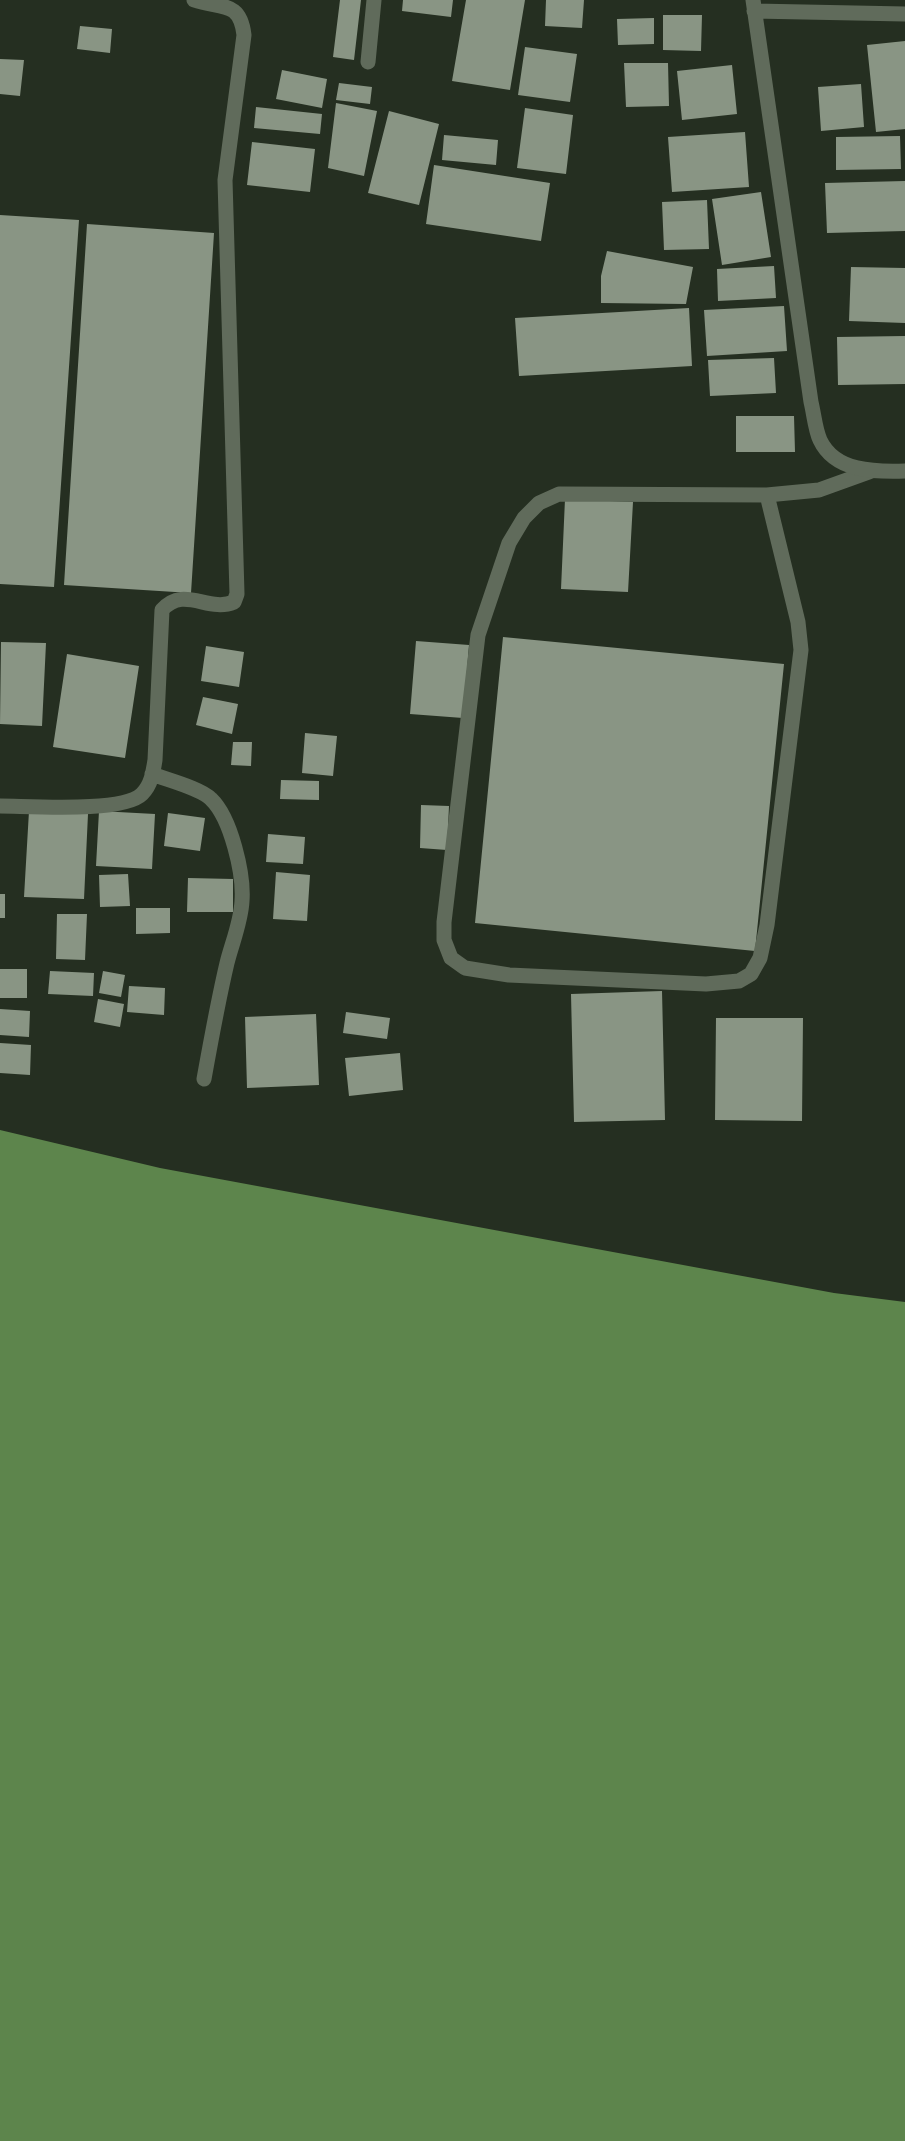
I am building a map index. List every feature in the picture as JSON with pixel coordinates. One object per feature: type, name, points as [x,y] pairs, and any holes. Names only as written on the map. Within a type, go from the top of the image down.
[{"type":"street","points":[[0,806],[73,807],[126,804],[141,795],[151,781],[152,774],[162,610],[169,603],[184,598],[216,606],[234,602],[238,583],[225,180],[244,34],[243,21],[237,11],[228,5],[194,0]]},
{"type":"street","points":[[369,62],[374,0]]},
{"type":"street","points":[[869,472],[840,461],[821,441],[811,402],[753,6],[905,14]]},
{"type":"street","points":[[767,495],[798,622],[801,650],[767,925],[760,958],[751,974],[739,981],[706,984],[509,975],[465,968],[451,958],[444,940],[444,922],[473,662],[484,616],[509,543],[524,518],[539,503],[559,494],[767,495],[819,490],[869,472],[905,471]]},
{"type":"street","points":[[152,774],[210,797],[223,814],[232,834],[236,856],[243,898],[241,916],[223,980],[204,1079]]},
{"type":"shaded area","points":[[0,1130],[160,1168],[834,1293],[905,1302],[905,2141],[0,2141]]},
{"type":"building","points":[[340,0],[361,0],[354,60],[333,57]]},
{"type":"building","points":[[403,0],[453,0],[451,17],[402,11]]},
{"type":"building","points":[[466,0],[525,0],[510,90],[452,81]]},
{"type":"building","points":[[546,0],[584,0],[582,28],[545,26]]},
{"type":"building","points":[[663,15],[702,15],[701,51],[663,50]]},
{"type":"building","points":[[654,18],[654,44],[618,45],[617,19]]},
{"type":"building","points":[[80,26],[112,29],[110,53],[77,49]]},
{"type":"building","points":[[905,41],[905,129],[876,132],[867,45]]},
{"type":"building","points":[[525,47],[577,54],[570,102],[518,95]]},
{"type":"building","points":[[0,59],[24,60],[20,96],[0,94]]},
{"type":"building","points":[[624,63],[668,63],[669,106],[626,107]]},
{"type":"building","points":[[732,65],[737,114],[682,120],[677,71]]},
{"type":"building","points":[[282,70],[327,79],[322,108],[276,99]]},
{"type":"building","points":[[339,83],[372,87],[370,104],[336,100]]},
{"type":"building","points":[[861,84],[864,127],[821,131],[818,87]]},
{"type":"building","points":[[336,103],[377,111],[364,176],[328,168]]},
{"type":"building","points":[[256,107],[322,114],[320,134],[254,128]]},
{"type":"building","points":[[525,108],[573,115],[566,174],[517,168]]},
{"type":"building","points":[[389,111],[439,124],[419,205],[368,193]]},
{"type":"building","points":[[745,132],[749,187],[672,192],[668,137]]},
{"type":"building","points":[[444,135],[498,140],[496,165],[442,160]]},
{"type":"building","points":[[900,136],[901,169],[836,170],[836,137]]},
{"type":"building","points":[[252,142],[315,149],[310,192],[247,185]]},
{"type":"building","points":[[434,165],[550,183],[541,241],[426,224]]},
{"type":"building","points":[[905,181],[905,231],[827,233],[825,183]]},
{"type":"building","points":[[761,192],[771,257],[722,265],[712,199]]},
{"type":"building","points":[[707,200],[709,249],[664,250],[662,202]]},
{"type":"building","points":[[0,215],[79,220],[54,587],[0,584]]},
{"type":"building","points":[[87,224],[214,233],[191,593],[64,585]]},
{"type":"building","points":[[607,251],[693,267],[686,304],[601,303],[601,276]]},
{"type":"building","points":[[774,266],[776,298],[718,301],[717,269]]},
{"type":"building","points":[[851,267],[905,268],[905,323],[849,321]]},
{"type":"building","points":[[784,306],[787,351],[707,356],[704,310]]},
{"type":"building","points":[[689,308],[692,366],[519,376],[515,318]]},
{"type":"building","points":[[905,336],[905,384],[838,385],[837,337]]},
{"type":"building","points":[[774,358],[776,393],[710,396],[708,360]]},
{"type":"building","points":[[736,416],[794,416],[795,452],[736,452]]},
{"type":"building","points":[[565,499],[633,502],[628,592],[561,589]]},
{"type":"building","points":[[503,637],[784,664],[755,951],[475,923]]},
{"type":"building","points":[[416,641],[469,645],[463,718],[410,714]]},
{"type":"building","points":[[1,642],[46,643],[42,726],[0,724]]},
{"type":"building","points":[[206,646],[244,652],[239,687],[201,681]]},
{"type":"building","points":[[67,654],[139,666],[125,758],[53,747]]},
{"type":"building","points":[[203,697],[238,704],[232,734],[196,725]]},
{"type":"building","points":[[305,733],[337,736],[333,776],[302,773]]},
{"type":"building","points":[[233,742],[252,742],[251,766],[231,765]]},
{"type":"building","points":[[281,780],[319,781],[319,800],[280,799]]},
{"type":"building","points":[[421,805],[449,806],[447,850],[420,848]]},
{"type":"building","points":[[29,811],[88,814],[84,899],[24,897]]},
{"type":"building","points":[[99,811],[155,814],[152,869],[96,866]]},
{"type":"building","points":[[168,813],[205,818],[200,851],[164,846]]},
{"type":"building","points":[[268,834],[305,837],[303,864],[266,862]]},
{"type":"building","points":[[276,872],[310,875],[307,921],[273,919]]},
{"type":"building","points":[[128,874],[130,906],[100,907],[99,875]]},
{"type":"building","points":[[188,878],[233,879],[233,912],[187,912]]},
{"type":"building","points":[[0,894],[5,894],[5,918],[0,918]]},
{"type":"building","points":[[136,908],[170,908],[170,933],[136,934]]},
{"type":"building","points":[[57,914],[87,914],[85,960],[56,959]]},
{"type":"building","points":[[0,969],[27,969],[27,998],[0,998]]},
{"type":"building","points":[[50,971],[94,973],[93,996],[48,994]]},
{"type":"building","points":[[103,971],[125,975],[121,997],[99,993]]},
{"type":"building","points":[[129,986],[165,988],[164,1015],[127,1012]]},
{"type":"building","points":[[662,991],[665,1120],[574,1122],[571,994]]},
{"type":"building","points":[[98,999],[124,1004],[120,1027],[94,1022]]},
{"type":"building","points":[[0,1009],[30,1011],[29,1037],[0,1035]]},
{"type":"building","points":[[346,1012],[390,1018],[387,1039],[343,1033]]},
{"type":"building","points":[[316,1014],[319,1085],[247,1088],[245,1017]]},
{"type":"building","points":[[716,1018],[803,1018],[802,1121],[715,1120]]},
{"type":"building","points":[[0,1043],[31,1045],[30,1075],[0,1073]]},
{"type":"building","points":[[400,1053],[403,1090],[349,1096],[345,1058]]}]
